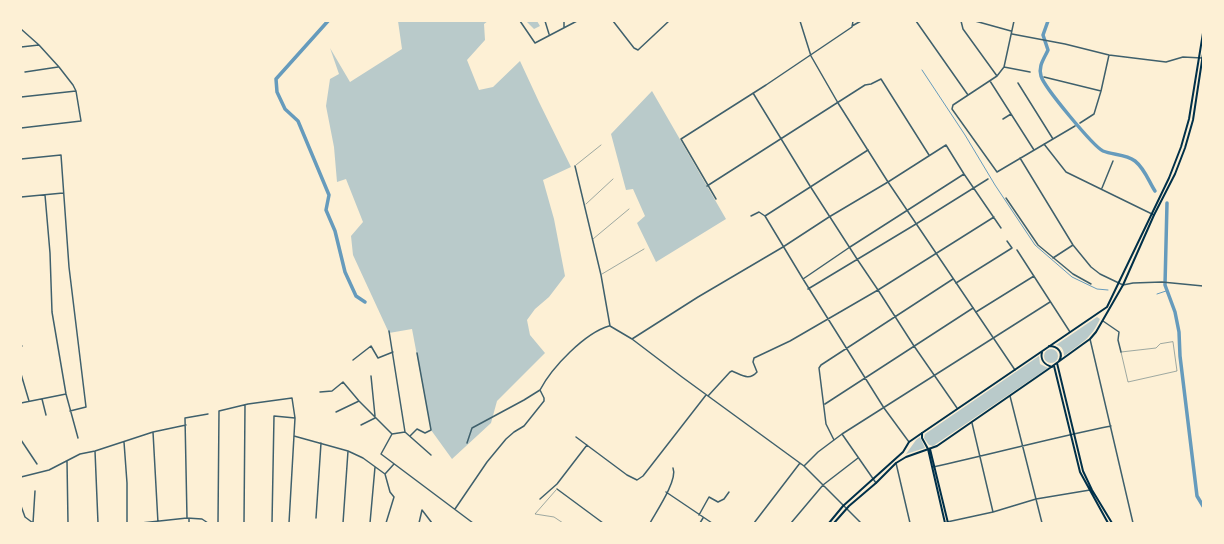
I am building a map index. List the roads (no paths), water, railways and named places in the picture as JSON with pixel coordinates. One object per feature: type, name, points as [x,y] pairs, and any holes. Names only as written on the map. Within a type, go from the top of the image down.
[{"type":"main road","points":[[829,523],[843,506],[874,480],[903,452],[909,442],[1107,307],[1168,178],[1181,147],[1189,119],[1203,33]]},
{"type":"main road","points":[[834,523],[846,509],[896,463],[906,457],[937,446],[1058,363],[1090,339],[1103,321],[1123,285],[1154,215],[1175,174],[1185,148],[1193,120],[1203,54]]},
{"type":"main road","points":[[1049,346],[1053,346],[1060,351],[1061,354],[1058,363],[1083,471],[1090,490],[1112,523]]},
{"type":"main road","points":[[1043,351],[1041,355],[1044,364],[1053,366]]},
{"type":"main road","points":[[1053,366],[1080,472],[1108,523]]},
{"type":"main road","points":[[922,432],[922,438],[929,449],[946,523]]},
{"type":"street","points":[[520,21],[535,43],[577,21]]},
{"type":"street","points":[[545,21],[550,35]]},
{"type":"street","points":[[564,21],[564,28]]},
{"type":"street","points":[[614,22],[634,48],[638,50],[668,21]]},
{"type":"street","points":[[800,21],[810,56],[838,102],[888,182],[1015,370]]},
{"type":"street","points":[[852,27],[853,21]]},
{"type":"street","points":[[716,199],[707,186],[681,139],[810,56],[861,21]]},
{"type":"street","points":[[916,21],[969,95]]},
{"type":"street","points":[[961,21],[963,29],[996,76]]},
{"type":"street","points":[[975,21],[1012,32],[1109,55],[1166,62],[1183,56],[1202,58]]},
{"type":"street","points":[[1014,21],[1004,67],[990,81],[953,105],[952,109],[996,172],[1075,126]]},
{"type":"street","points":[[21,29],[39,45],[59,67],[76,91],[80,121],[21,128]]},
{"type":"street","points":[[21,47],[39,45]]},
{"type":"street","points":[[1080,123],[1094,114],[1109,55]]},
{"type":"street","points":[[25,72],[59,67]]},
{"type":"street","points":[[1004,67],[1030,72]]},
{"type":"street","points":[[1044,77],[1100,91]]},
{"type":"street","points":[[707,186],[838,102],[866,85],[882,79],[929,155]]},
{"type":"street","points":[[990,81],[1034,150]]},
{"type":"street","points":[[1018,84],[1053,139]]},
{"type":"street","points":[[21,97],[76,91]]},
{"type":"street","points":[[753,93],[829,217],[914,346],[957,408]]},
{"type":"street","points":[[1003,119],[1011,114]]},
{"type":"street","points":[[1044,144],[1066,172],[1102,188],[1154,215]]},
{"type":"street","points":[[632,339],[946,145],[1001,228]]},
{"type":"street","points":[[765,216],[868,150]]},
{"type":"street","points":[[21,159],[61,155],[69,267],[86,407],[70,411]]},
{"type":"street","points":[[1020,158],[1073,245],[1091,267],[1100,274],[1123,285],[1133,283],[1169,282],[1203,286]]},
{"type":"street","points":[[1102,188],[1113,161]]},
{"type":"street","points":[[575,166],[601,275],[610,326]]},
{"type":"street","points":[[803,279],[964,174]]},
{"type":"street","points":[[808,288],[988,179]]},
{"type":"street","points":[[21,197],[63,193]]},
{"type":"street","points":[[45,195],[50,253],[52,312],[66,394],[78,438]]},
{"type":"street","points":[[1006,198],[1038,245],[1073,274],[1091,284]]},
{"type":"street","points":[[751,216],[759,212],[765,216],[808,288],[884,408],[909,442]]},
{"type":"street","points":[[576,437],[634,479],[640,479],[707,395],[730,372],[732,371],[750,378],[753,377],[757,372],[753,362],[754,358],[790,341],[878,290],[994,217]]},
{"type":"street","points":[[956,283],[1012,248],[1007,241]]},
{"type":"street","points":[[1053,258],[1073,245]]},
{"type":"street","points":[[1017,250],[1070,332]]},
{"type":"street","points":[[975,312],[1034,276]]},
{"type":"street","points":[[834,440],[826,424],[819,368],[821,365],[953,279]]},
{"type":"street","points":[[804,466],[818,452],[842,434],[1050,302]]},
{"type":"street","points":[[824,404],[973,308]]},
{"type":"street","points":[[1103,321],[1119,332],[1118,340],[1121,352]]},
{"type":"street","points":[[466,443],[472,428],[540,390],[552,372],[572,350],[600,329],[610,326],[632,339],[804,466],[860,523]]},
{"type":"street","points":[[389,331],[405,432],[431,455]]},
{"type":"street","points":[[1090,339],[1133,523]]},
{"type":"street","points":[[353,360],[371,346],[378,358],[393,352]]},
{"type":"street","points":[[409,437],[416,429],[424,433],[431,430],[417,353]]},
{"type":"street","points":[[21,374],[29,402]]},
{"type":"street","points":[[371,376],[375,417]]},
{"type":"street","points":[[320,392],[332,391],[343,382],[358,401],[392,434]]},
{"type":"street","points":[[455,509],[492,456],[506,439],[524,426],[544,401],[540,390]]},
{"type":"street","points":[[21,403],[66,394]]},
{"type":"street","points":[[1010,396],[1042,523]]},
{"type":"street","points":[[218,523],[219,411],[245,404],[292,398],[295,418],[289,523]]},
{"type":"street","points":[[42,399],[46,415]]},
{"type":"street","points":[[336,412],[358,401]]},
{"type":"street","points":[[244,523],[245,404]]},
{"type":"street","points":[[189,523],[185,418],[208,414]]},
{"type":"street","points":[[272,523],[274,416],[295,418]]},
{"type":"street","points":[[361,425],[375,417]]},
{"type":"street","points":[[972,423],[994,512]]},
{"type":"street","points":[[21,477],[50,470],[80,454],[95,451],[153,432],[186,425]]},
{"type":"street","points":[[933,467],[980,457],[1073,433],[1111,426]]},
{"type":"street","points":[[153,432],[158,522]]},
{"type":"street","points":[[392,434],[405,432]]},
{"type":"street","points":[[392,434],[381,454],[473,523]]},
{"type":"street","points":[[842,434],[876,483]]},
{"type":"street","points":[[294,436],[321,443],[363,458],[385,474],[390,492],[394,497],[386,523]]},
{"type":"street","points":[[21,440],[37,464]]},
{"type":"street","points":[[124,442],[127,483],[127,523]]},
{"type":"street","points":[[316,518],[321,443]]},
{"type":"street","points":[[540,499],[557,484],[587,446]]},
{"type":"street","points":[[95,451],[98,523]]},
{"type":"street","points":[[343,523],[348,452]]},
{"type":"street","points":[[790,523],[823,486],[858,458]]},
{"type":"street","points":[[67,461],[68,523]]},
{"type":"street","points":[[754,523],[800,463]]},
{"type":"street","points":[[896,463],[910,523]]},
{"type":"street","points":[[385,474],[394,464]]},
{"type":"street","points":[[370,523],[375,467]]},
{"type":"street","points":[[650,523],[674,476],[673,468]]},
{"type":"street","points":[[557,489],[603,523]]},
{"type":"street","points":[[946,523],[994,512],[1036,499],[1090,490]]},
{"type":"street","points":[[33,523],[35,491]]},
{"type":"street","points":[[666,492],[712,523]]},
{"type":"street","points":[[699,514],[709,497],[718,502],[724,499],[729,492]]},
{"type":"street","points":[[21,506],[26,517],[33,523]]},
{"type":"street","points":[[419,523],[422,510],[432,523]]},
{"type":"street","points":[[700,523],[703,517]]},
{"type":"street","points":[[140,523],[188,518],[202,519],[208,523]]},
{"type":"lane","points":[[575,166],[600,145]]},
{"type":"lane","points":[[584,205],[612,179]]},
{"type":"lane","points":[[592,240],[629,209]]},
{"type":"lane","points":[[601,275],[644,249]]},
{"type":"lane","points":[[1173,342],[1177,371],[1128,382],[1121,352],[1156,348],[1160,344],[1173,342]]},
{"type":"lane","points":[[557,489],[535,514],[554,517],[563,523]]},
{"type":"waterway","points":[[328,21],[276,79],[277,92],[285,109],[298,121],[329,195],[326,210],[335,231],[345,272],[356,296],[365,302]]},
{"type":"waterway","points":[[1048,21],[1043,35],[1048,50],[1040,69],[1044,82],[1069,116],[1098,147],[1103,151],[1128,157],[1135,161],[1144,172],[1155,191]]},
{"type":"waterway","points":[[922,70],[1035,245],[1072,277],[1097,289],[1108,290]]},
{"type":"waterway","points":[[1167,203],[1165,285],[1175,312],[1179,332],[1180,356],[1197,496],[1203,506]]},
{"type":"waterway","points":[[1157,294],[1166,291]]}]
